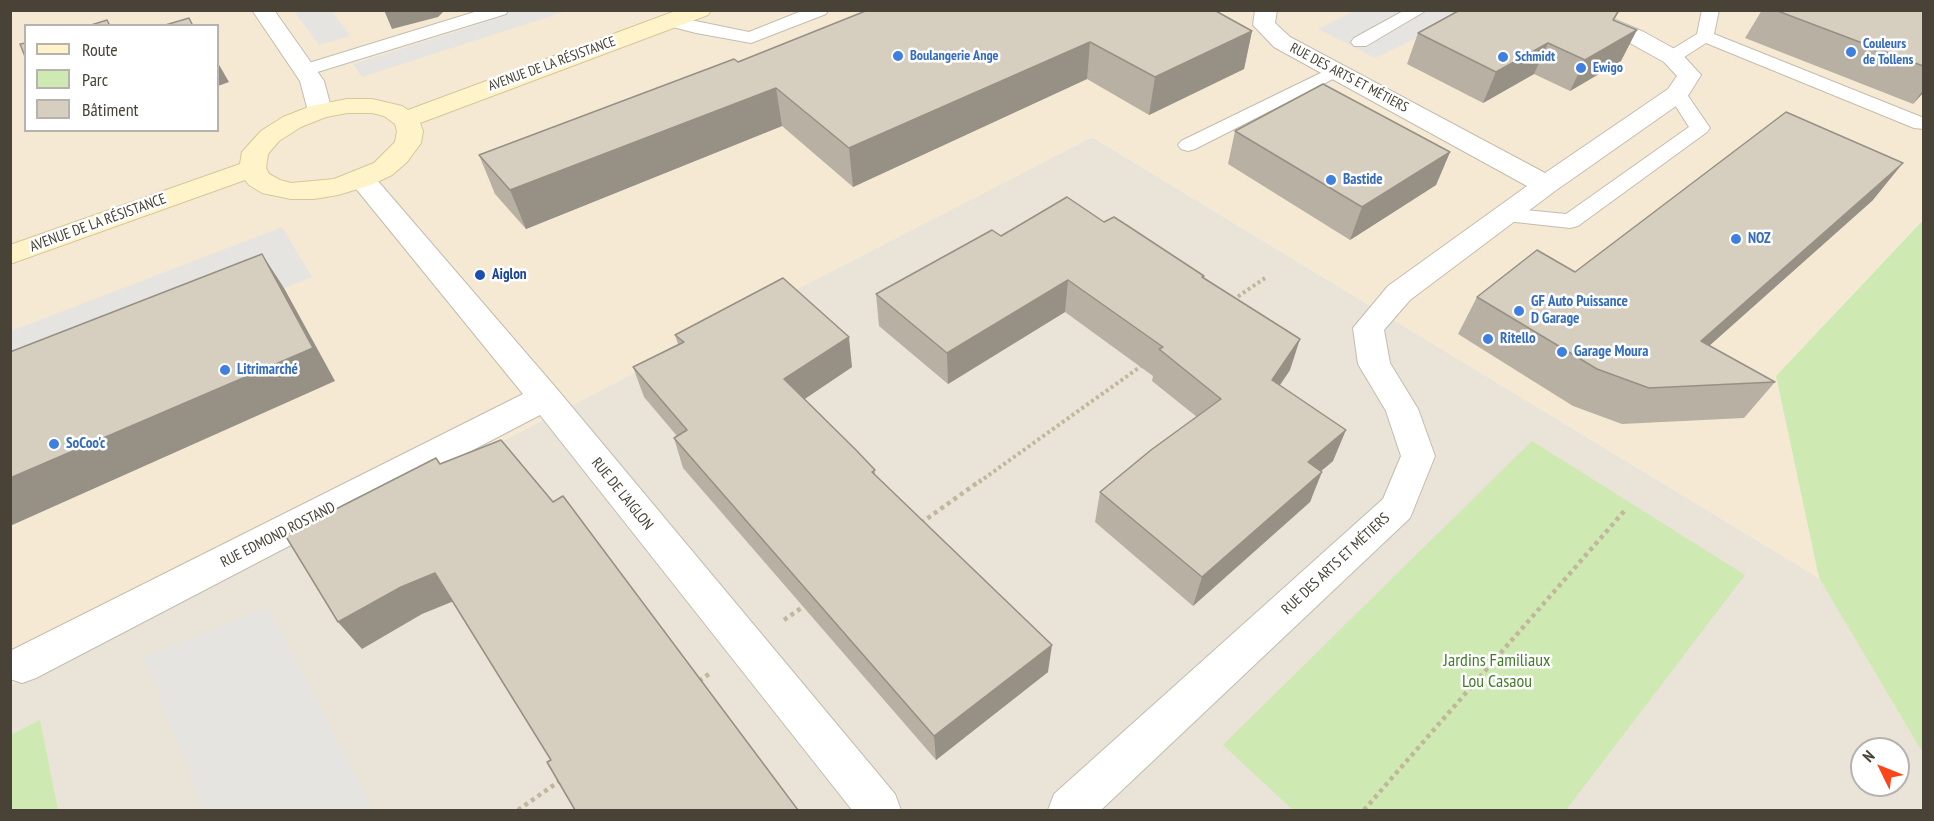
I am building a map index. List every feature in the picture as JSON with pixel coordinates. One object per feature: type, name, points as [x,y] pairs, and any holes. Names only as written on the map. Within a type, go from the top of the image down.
[{"type":"main road","name":"AVENUE DE LA RÉSISTANCE","points":[[406,120],[700,10]]},
{"type":"main road","points":[[347,106],[372,106],[393,111],[406,120],[410,131],[408,143],[398,156],[382,169],[362,179],[322,190],[291,191],[272,187],[258,179],[253,168],[255,152],[270,136],[292,122],[320,111],[347,106]]},
{"type":"main road","name":"AVENUE DE LA RÉSISTANCE","points":[[10,255],[253,168]]},
{"type":"street","points":[[263,10],[312,81],[320,111]]},
{"type":"street","name":"RUE DES ARTS ET MÉTIERS","points":[[1266,10],[1264,25],[1282,42],[1546,185]]},
{"type":"street","points":[[1572,10],[1636,37],[1672,57],[1689,75],[1677,94]]},
{"type":"street","name":"RUE DES ARTS ET MÉTIERS","points":[[1071,810],[1397,508],[1418,456],[1402,408],[1374,364],[1368,328],[1399,293],[1546,185],[1677,94]]},
{"type":"street","name":"RUE DE L'AIGLON","points":[[362,179],[545,398],[879,810]]},
{"type":"street","name":"RUE EDMOND ROSTAND","points":[[16,668],[545,398]]},
{"type":"lane","points":[[305,70],[500,10]]},
{"type":"lane","points":[[671,21],[751,38],[820,10]]},
{"type":"lane","points":[[1360,42],[1419,10]]},
{"type":"lane","points":[[1672,57],[1705,36],[1711,10]]},
{"type":"lane","points":[[1705,36],[1921,124]]},
{"type":"lane","points":[[1188,145],[1335,71]]},
{"type":"lane","points":[[1303,87],[1323,99]]},
{"type":"lane","points":[[1505,215],[1570,221],[1700,128],[1677,94]]},
{"type":"path","points":[[1227,305],[1264,278]]},
{"type":"path","points":[[915,527],[1151,359]]},
{"type":"path","points":[[1364,810],[1626,509]]},
{"type":"path","points":[[784,620],[812,600]]},
{"type":"path","points":[[693,685],[713,672]]},
{"type":"path","points":[[518,810],[566,776]]},
{"type":"shaded area","points":[[11,11],[1923,11],[1923,219],[1776,376],[1819,578],[1092,137],[512,436],[11,685]]},
{"type":"shaded area","points":[[294,11],[332,11],[350,36],[319,45]]},
{"type":"shaded area","points":[[473,11],[567,11],[362,77],[353,64],[483,23]]},
{"type":"shaded area","points":[[1354,11],[1471,11],[1439,27],[1433,24],[1422,30],[1427,33],[1375,58],[1318,29]]},
{"type":"shaded area","points":[[1092,137],[1819,578],[1924,753],[1923,810],[11,810],[11,685],[512,436]]},
{"type":"shaded area","points":[[282,227],[312,277],[11,398],[11,331]]},
{"type":"shaded area","points":[[268,608],[373,810],[205,810],[144,657]]},
{"type":"green space","points":[[1923,220],[1923,753],[1819,578],[1776,376]]},
{"type":"green space","name":"Jardins Familiaux Lou Casaou","points":[[1532,441],[1745,575],[1566,810],[1293,810],[1223,745]]},
{"type":"green space","points":[[40,720],[58,810],[11,810],[11,735]]},
{"type":"building","points":[[868,10],[1214,10],[1252,31],[1155,77],[1090,42],[849,148],[776,88],[510,190],[479,155],[734,59],[738,62]]},
{"type":"building","points":[[1460,10],[1619,10],[1613,20],[1637,30],[1585,60],[1548,43],[1496,72],[1418,33]]},
{"type":"building","points":[[1775,10],[1923,10],[1923,66]]},
{"type":"building","points":[[189,18],[192,24],[169,24]]},
{"type":"building","points":[[107,20],[109,24],[94,24]]},
{"type":"building","points":[[1323,84],[1450,152],[1362,207],[1235,131]]},
{"type":"building","points":[[1786,112],[1903,163],[1701,341],[1775,382],[1649,388],[1597,369],[1477,297],[1537,250],[1575,272]]},
{"type":"building","points":[[1067,197],[1104,222],[1114,217],[1204,276],[1202,277],[1300,339],[1272,380],[1346,430],[1308,462],[1322,472],[1202,577],[1100,492],[1151,450],[1221,399],[1159,349],[1163,347],[1068,280],[947,353],[876,294],[992,230],[1001,236]]},
{"type":"building","points":[[262,254],[313,348],[10,478],[10,352]]},
{"type":"building","points":[[783,278],[849,337],[784,379],[875,470],[872,472],[1052,645],[934,736],[674,438],[687,430],[633,367],[684,342],[675,335]]},
{"type":"building","points":[[501,440],[553,502],[563,496],[798,810],[575,810],[547,762],[551,760],[435,573],[401,587],[338,622],[285,535],[436,458],[440,464]]},
{"type":"place","name":"Couleurs de Tollens","points":[[1851,52]]},
{"type":"place","name":"Boulangerie Ange","points":[[898,56]]},
{"type":"place","name":"Schmidt","points":[[1503,57]]},
{"type":"place","name":"Ewigo","points":[[1581,68]]},
{"type":"place","name":"Bastide","points":[[1331,180]]},
{"type":"place","name":"NOZ","points":[[1736,239]]},
{"type":"place","name":"Aiglon","points":[[480,275]]},
{"type":"place","name":"GF Auto Puissance D Garage","points":[[1519,311]]},
{"type":"place","name":"Ritello","points":[[1488,339]]},
{"type":"place","name":"Garage Moura","points":[[1562,352]]},
{"type":"place","name":"Litrimarché","points":[[225,370]]},
{"type":"place","name":"SoCoo'c","points":[[54,444]]}]
